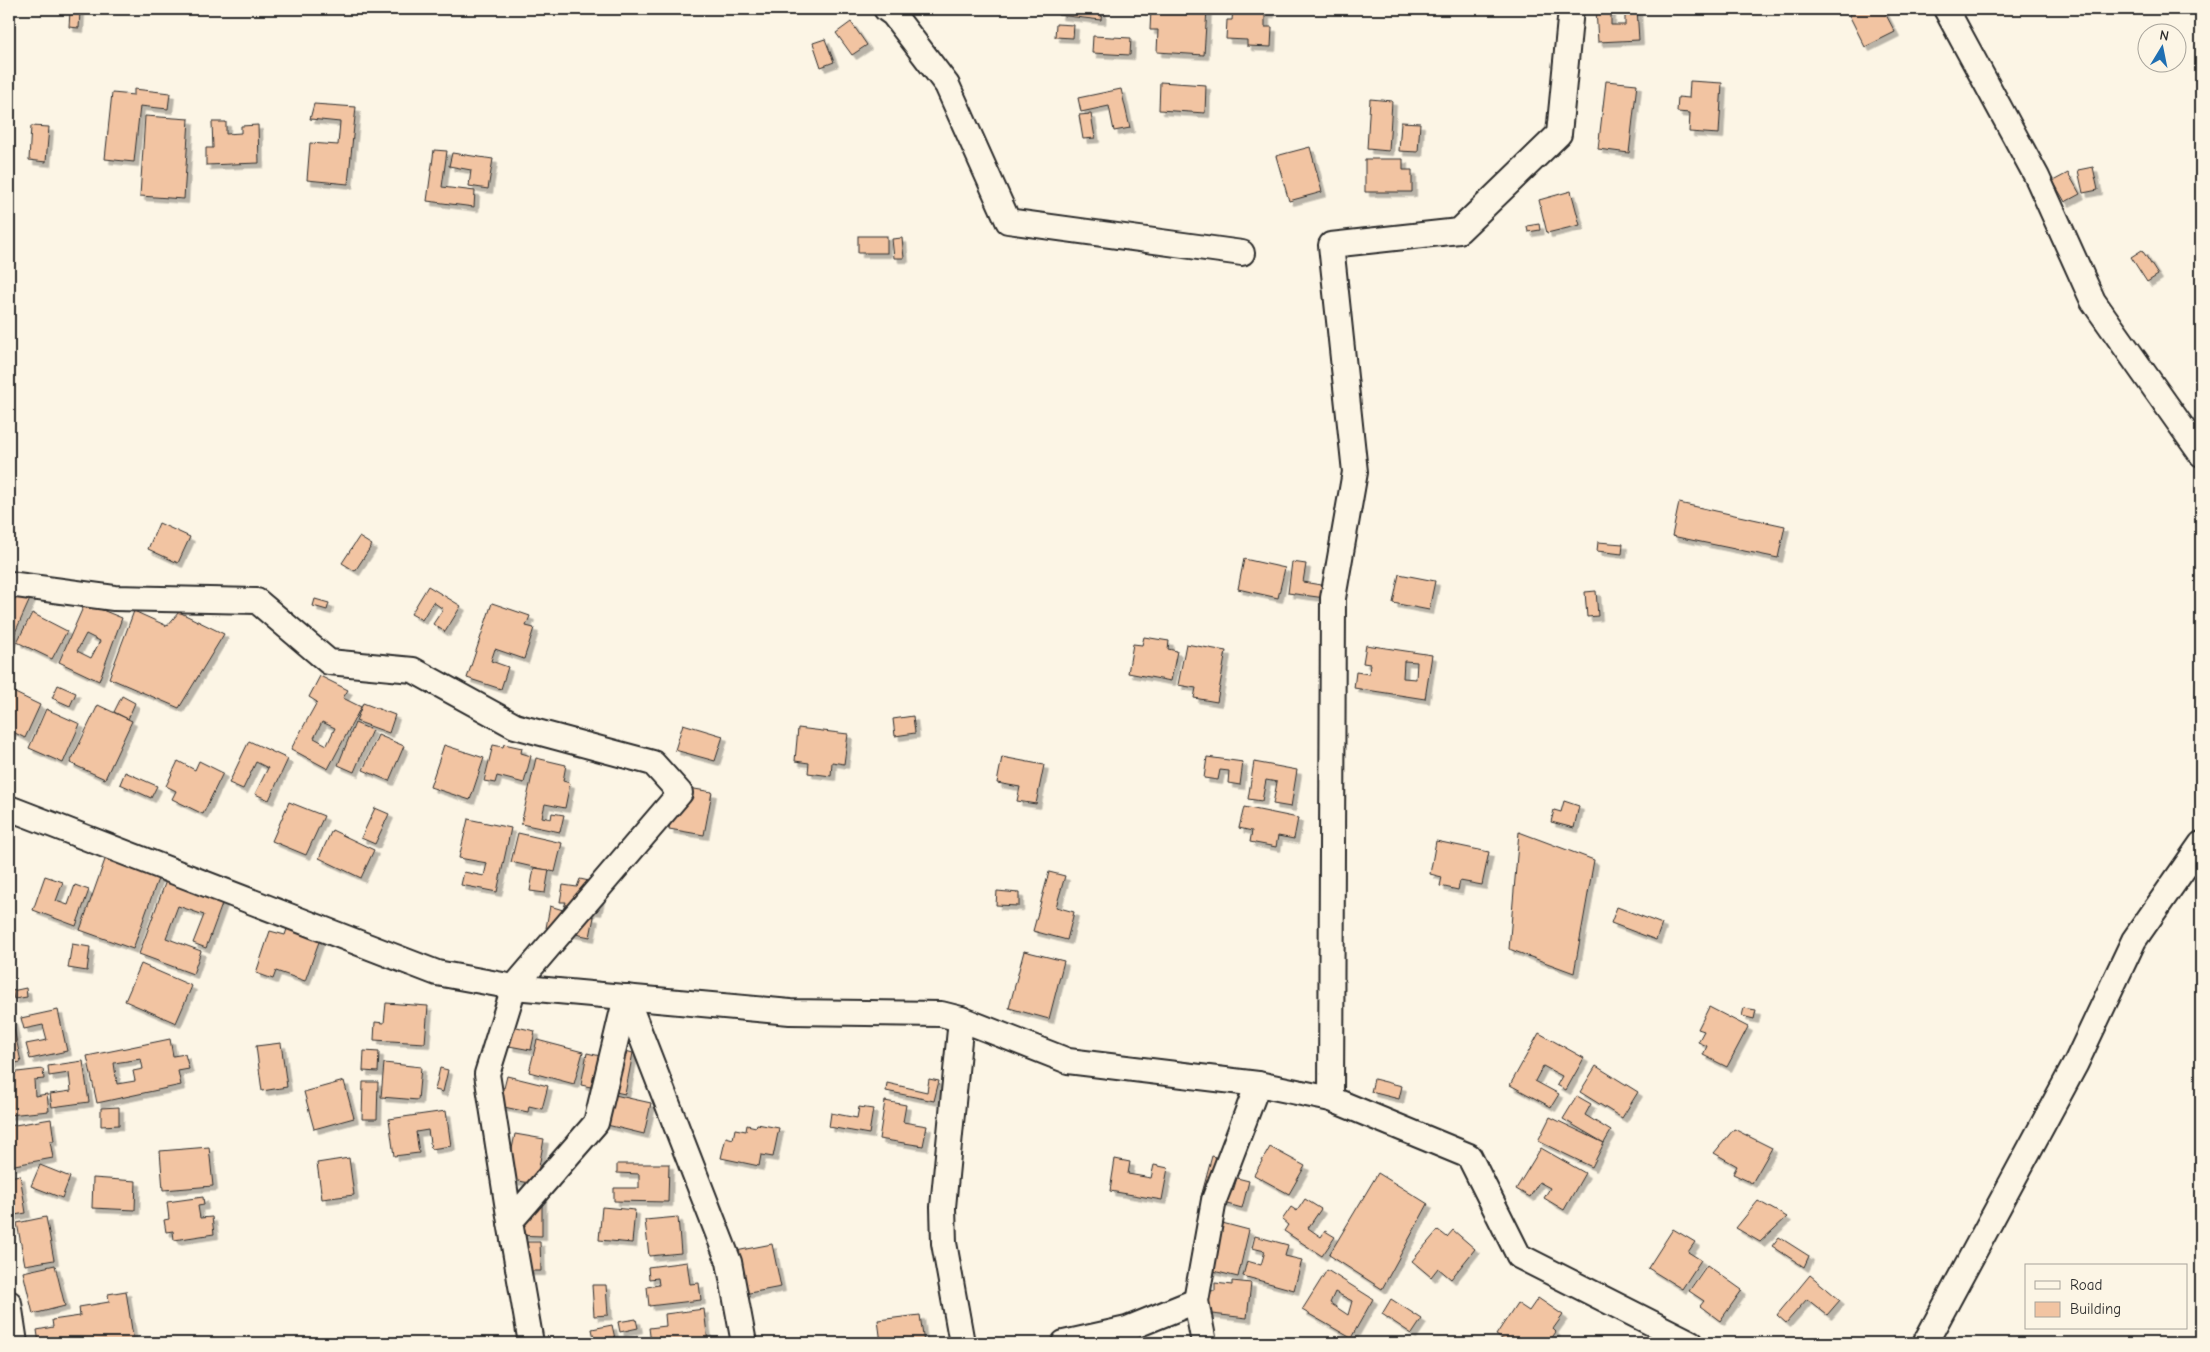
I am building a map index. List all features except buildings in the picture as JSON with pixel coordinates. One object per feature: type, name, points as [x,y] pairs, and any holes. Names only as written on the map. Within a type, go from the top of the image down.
[{"type":"street","points":[[886,9],[893,14],[947,85],[1008,221],[1242,253]]},
{"type":"street","points":[[1332,1099],[1333,598],[1356,472],[1331,245],[1459,231],[1559,134],[1571,9]]},
{"type":"street","points":[[1946,9],[2037,177],[2093,301],[2201,454]]},
{"type":"street","points":[[9,584],[114,598],[257,601],[329,662],[413,670],[516,726],[653,763],[680,793],[514,987],[487,1074],[531,1343]]},
{"type":"street","points":[[9,808],[437,973],[514,987],[790,1012],[942,1014],[961,1019],[1068,1060],[1258,1084],[1332,1099],[1469,1156],[1519,1256],[1691,1343]]},
{"type":"street","points":[[1925,1343],[2076,1063],[2134,940],[2201,844]]},
{"type":"street","points":[[510,1222],[596,1123],[626,997]]},
{"type":"street","points":[[626,997],[729,1262],[744,1343]]},
{"type":"street","points":[[961,1019],[943,1208],[944,1244],[962,1343]]},
{"type":"street","points":[[1204,1343],[1196,1301],[1214,1200],[1258,1084]]},
{"type":"street","points":[[1064,1343],[1127,1328],[1196,1301]]},
{"type":"street","points":[[9,1304],[14,1343]]}]
